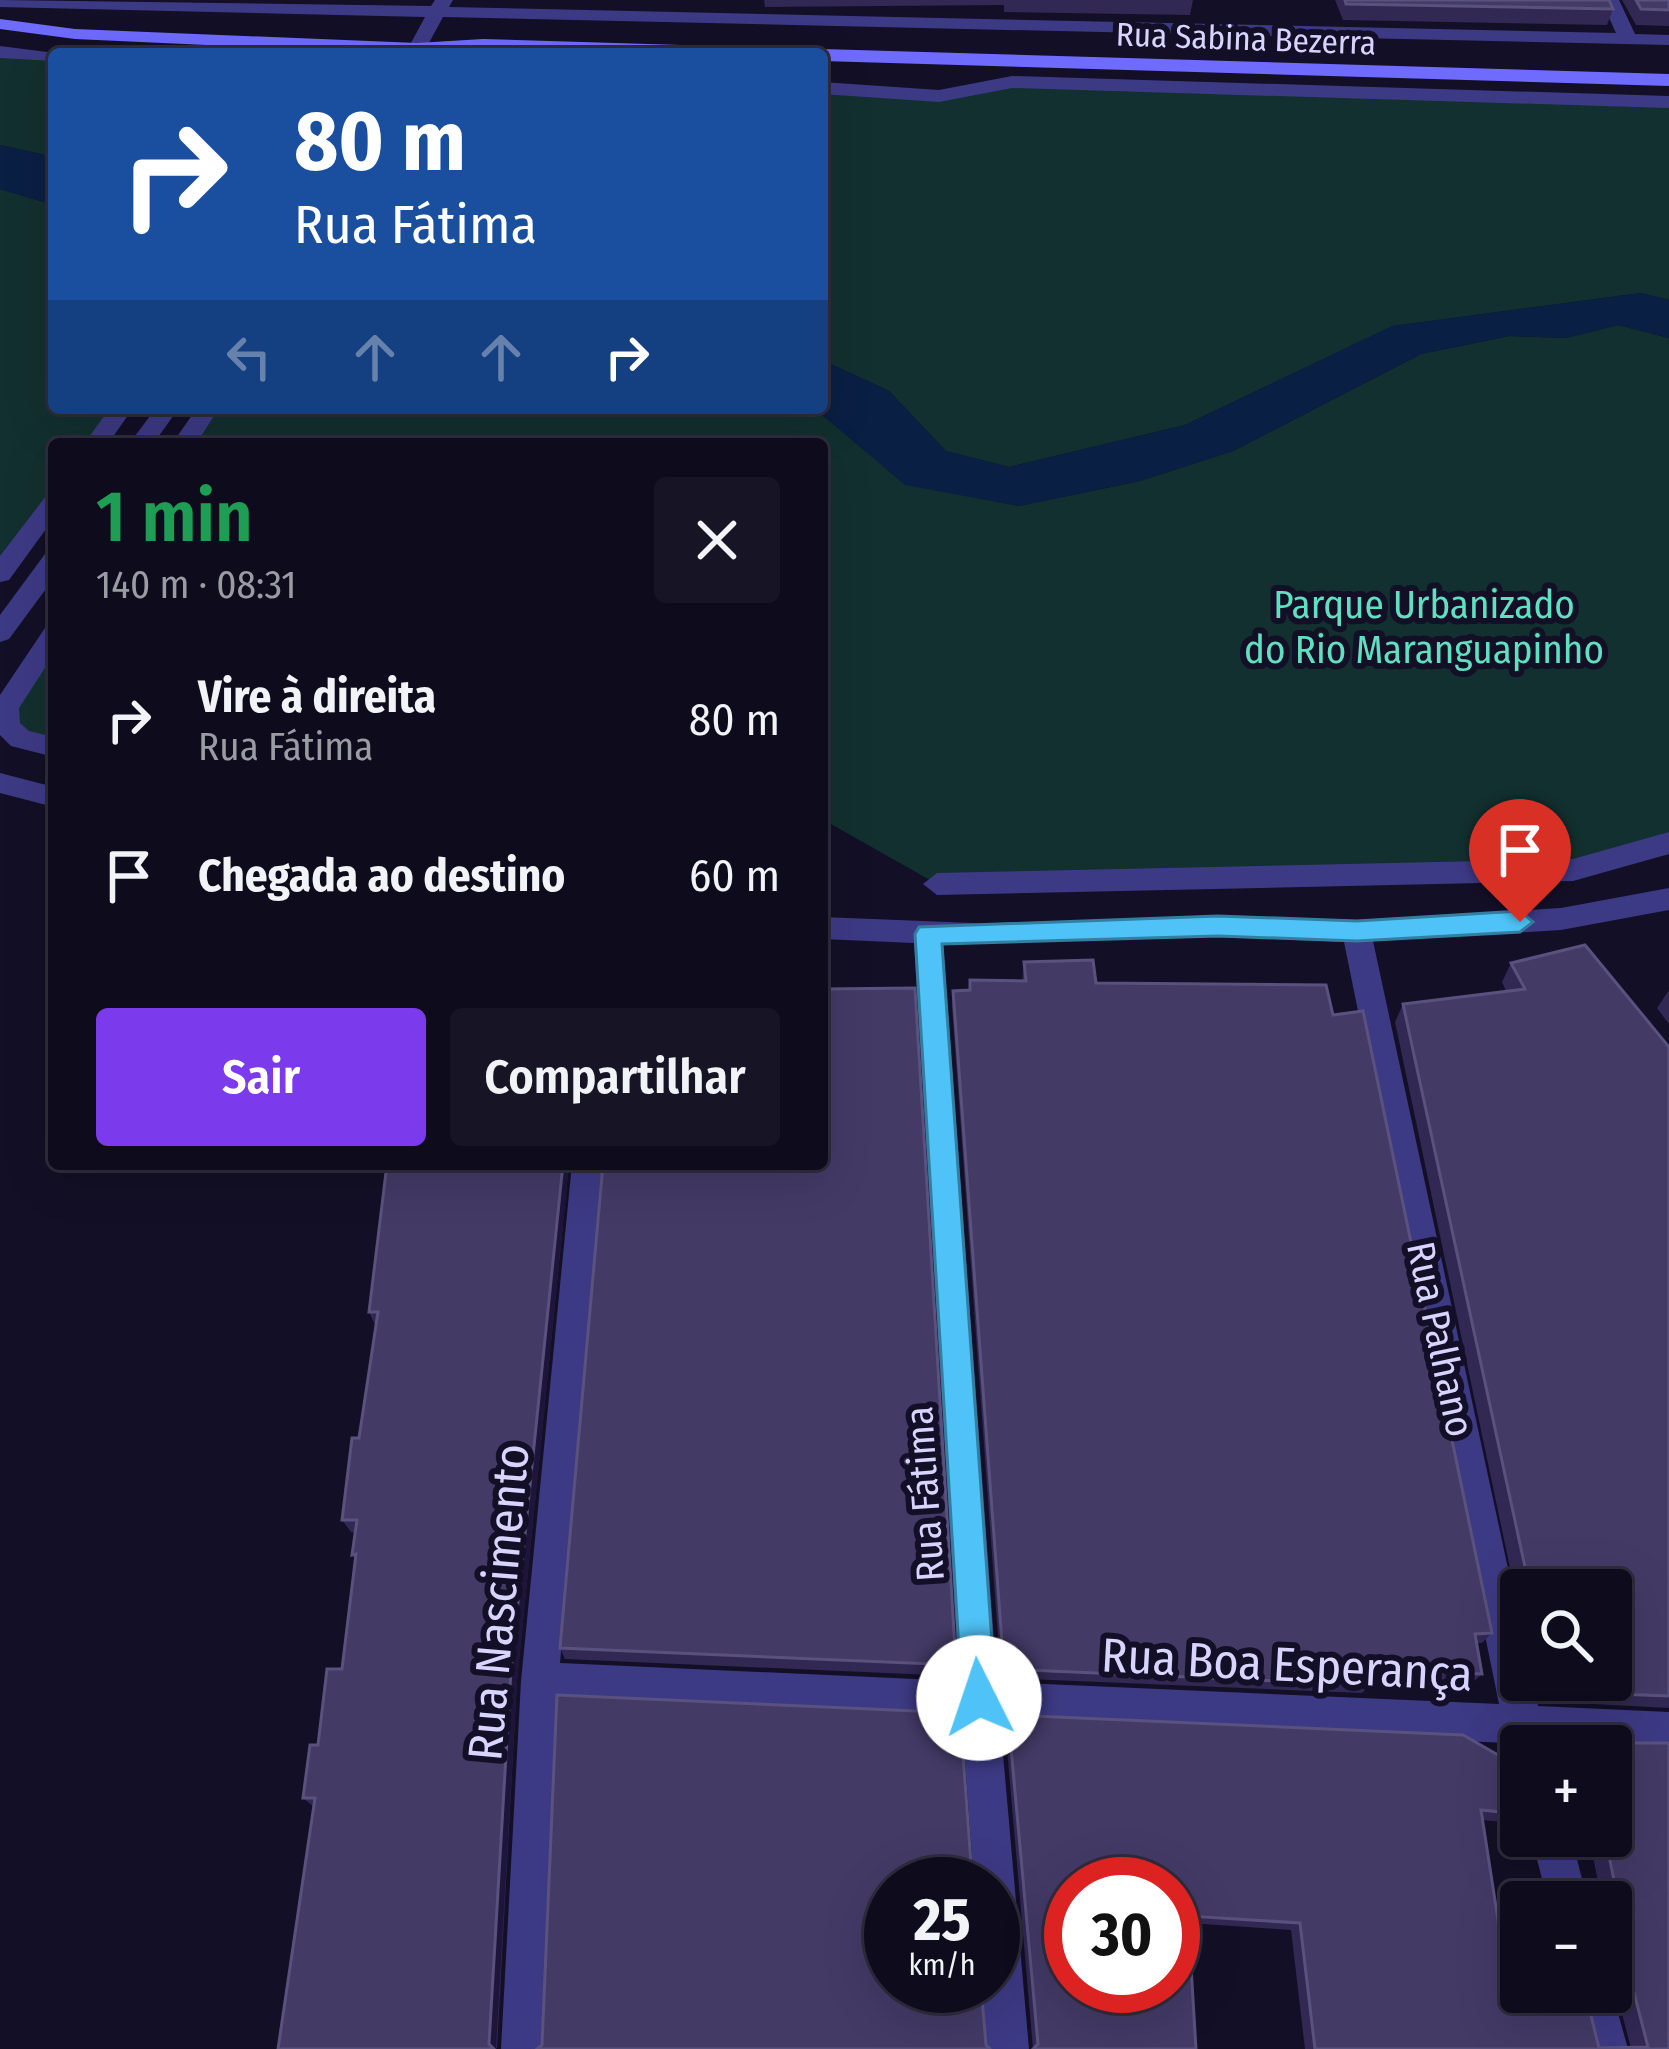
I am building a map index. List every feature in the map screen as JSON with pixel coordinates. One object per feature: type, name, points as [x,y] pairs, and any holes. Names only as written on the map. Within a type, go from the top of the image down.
[{"type":"main road","points":[[0,24],[75,34],[356,48]]},
{"type":"main road","points":[[450,48],[582,48]]},
{"type":"main road","name":"Rua Sabina Bezerra","points":[[828,55],[1669,80]]},
{"type":"street","points":[[1098,0],[1101,24]]},
{"type":"street","points":[[1610,0],[1628,39]]},
{"type":"street","points":[[75,34],[98,1]]},
{"type":"street","points":[[0,2],[706,9],[1669,40]]},
{"type":"street","points":[[418,48],[442,6]]},
{"type":"street","points":[[0,52],[48,55]]},
{"type":"street","points":[[828,88],[939,96],[1012,82],[1669,101]]},
{"type":"street","points":[[0,574],[48,509]]},
{"type":"street","points":[[0,633],[48,568]]},
{"type":"street","points":[[48,643],[6,706],[7,726],[20,739],[48,746]]},
{"type":"street","points":[[0,783],[48,795]]},
{"type":"street","points":[[937,884],[1573,870],[1669,843]]},
{"type":"street","points":[[828,928],[928,934],[1218,926],[1357,931],[1562,919],[1669,899]]},
{"type":"street","points":[[1562,919],[1588,952]]},
{"type":"street","name":"Rua Palhano","points":[[1357,931],[1522,1725]]},
{"type":"street","name":"Rua Fátima","points":[[928,934],[979,1698],[1008,2049]]},
{"type":"street","name":"Rua Nascimento","points":[[522,2049],[540,1681],[587,1170]]},
{"type":"street","name":"Rua Boa Esperança","points":[[540,1681],[979,1698],[1500,1735]]},
{"type":"street","name":"Rua Boa Esperança","points":[[1632,1733],[1669,1731]]},
{"type":"street","points":[[1598,2013],[1607,2049]]},
{"type":"green space","points":[[0,52],[48,55],[48,156],[0,145]]},
{"type":"green space","points":[[1012,82],[1669,102],[1669,300],[1641,293],[1393,326],[1185,425],[1009,467],[946,451],[889,391],[828,363],[828,88],[939,96]]},
{"type":"green space","points":[[0,189],[48,203],[48,414],[118,414],[100,438],[48,438],[48,509],[0,574]]},
{"type":"green space","name":"Parque Urbanizado do Rio Maranguapinho","points":[[1618,325],[1669,338],[1669,843],[1573,870],[937,884],[828,822],[828,438],[188,438],[204,414],[821,414],[905,484],[1019,506],[1140,481],[1233,451],[1421,354],[1509,336],[1566,338]]},
{"type":"green space","points":[[48,646],[48,744],[7,726]]},
{"type":"water","points":[[0,145],[48,156],[48,203],[0,189]]},
{"type":"water","points":[[1641,293],[1669,300],[1669,338],[1618,325],[1566,338],[1509,336],[1421,354],[1233,451],[1140,481],[1019,506],[905,485],[821,414],[828,414],[828,363],[889,391],[946,451],[1009,467],[1185,425],[1392,326]]},
{"type":"building","points":[[1345,0],[1609,0],[1613,9],[1346,4]]},
{"type":"building","points":[[1636,0],[1669,0],[1669,10],[1641,9]]},
{"type":"building","points":[[1585,945],[1669,1047],[1669,1696],[1632,1695],[1632,1569],[1525,1569],[1403,1004],[1525,989],[1511,963]]},
{"type":"building","points":[[1093,960],[1096,983],[1326,985],[1333,1015],[1363,1011],[1492,1633],[1475,1634],[1482,1674],[1342,1669],[1370,1685],[1004,1669],[953,991],[970,990],[970,980],[1026,981],[1024,962]]},
{"type":"building","points":[[915,988],[956,1665],[560,1648],[602,1170],[828,1170],[828,989]]},
{"type":"building","points":[[386,1170],[562,1170],[511,1670],[489,2044],[494,2049],[278,2049],[315,1798],[303,1798],[310,1745],[318,1745],[327,1669],[342,1669],[357,1520],[342,1520],[352,1438],[359,1438],[378,1312],[369,1312]]},
{"type":"building","points":[[557,1695],[960,1713],[971,1857],[864,1857],[864,2013],[983,2013],[990,2049],[537,2049],[542,2045]]},
{"type":"building","points":[[1008,1715],[1463,1735],[1500,1756],[1500,1812],[1481,1810],[1500,1933],[1500,2013],[1590,2013],[1599,2048],[1648,2047],[1632,1985],[1632,1881],[1614,1881],[1609,1857],[1632,1857],[1632,1743],[1669,1743],[1669,2049],[1315,2049],[1300,1923],[1200,1917],[1200,1857],[1044,1857],[1044,2013],[1194,2013],[1196,2049],[1033,2049],[1038,2044]]},
{"type":"route","points":[[979,1698],[928,934],[1218,926],[1357,931],[1520,922]]}]
